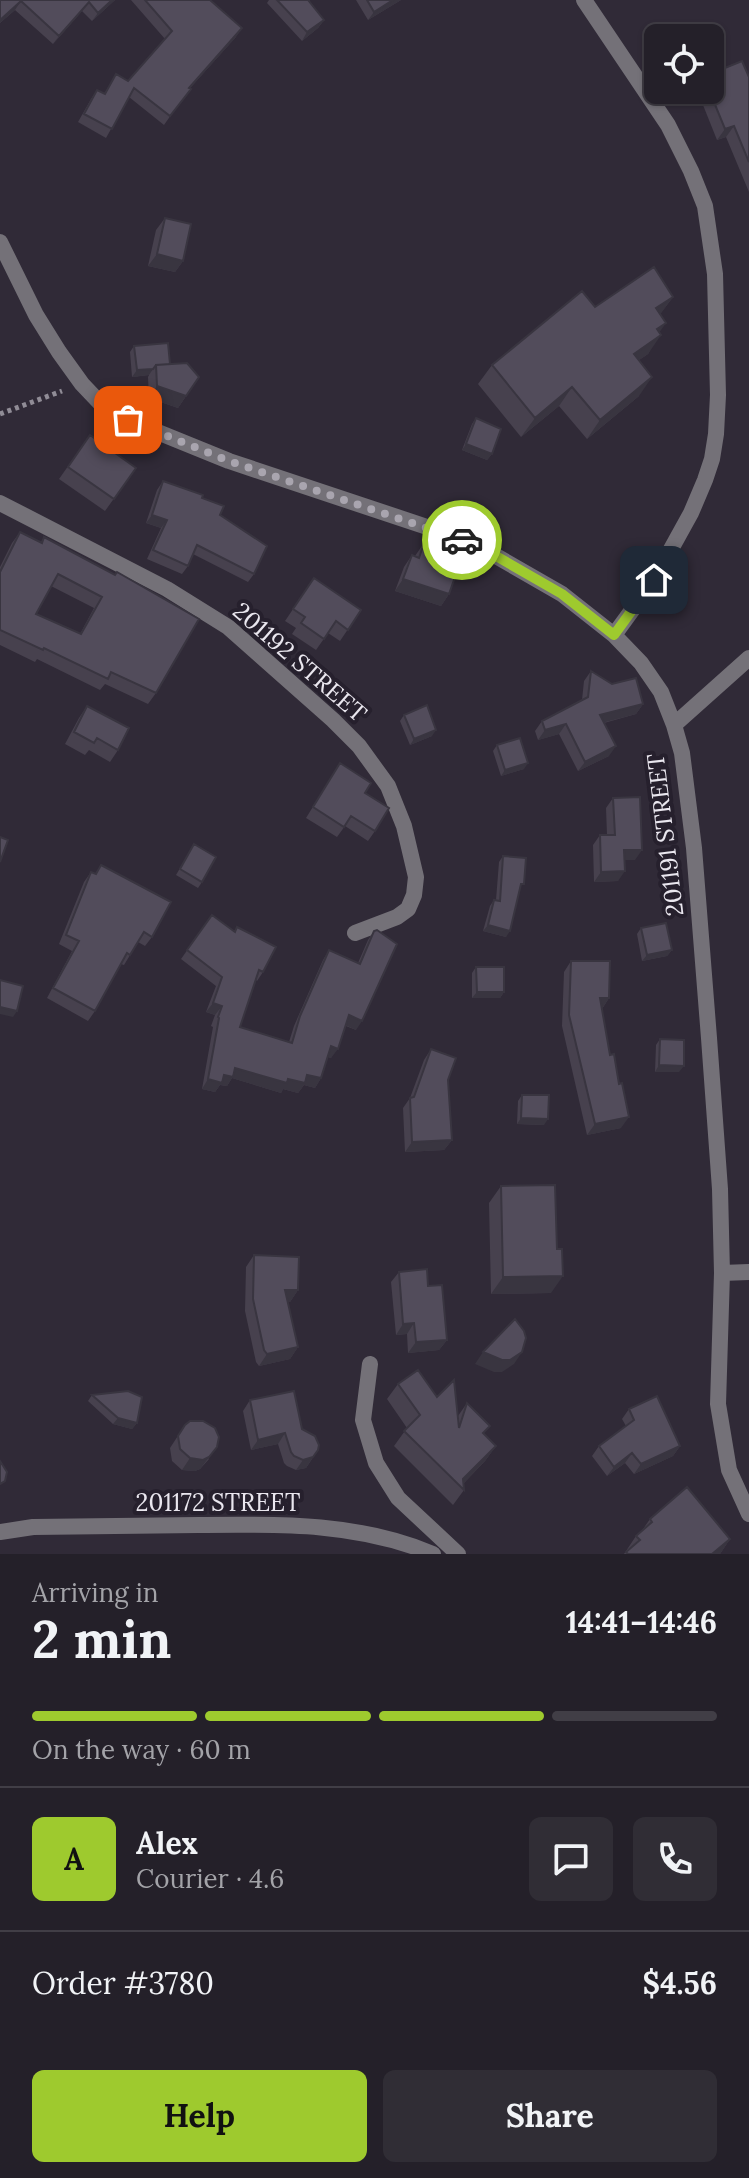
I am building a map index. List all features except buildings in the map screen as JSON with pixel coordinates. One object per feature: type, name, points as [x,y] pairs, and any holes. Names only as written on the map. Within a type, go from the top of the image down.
[{"type":"street","points":[[584,0],[668,125],[691,171],[705,206],[715,274],[718,395],[716,434],[705,480],[691,513],[654,580],[614,635]]},
{"type":"street","name":"201191 STREET","points":[[0,242],[36,315],[82,384],[101,404],[128,420],[229,461],[448,534],[489,552],[562,594],[614,635],[641,663],[661,692],[682,753],[694,848],[719,1174],[722,1273],[718,1404],[729,1470],[749,1514]]},
{"type":"street","name":"201192 STREET","points":[[0,503],[167,589],[228,627],[359,746],[388,786],[404,826],[416,877],[414,895],[408,909],[397,917],[355,933]]},
{"type":"street","points":[[674,725],[749,658]]},
{"type":"street","points":[[722,1273],[749,1272]]},
{"type":"street","points":[[370,1364],[363,1420],[376,1463],[398,1498],[458,1554]]},
{"type":"street","name":"201172 STREET","points":[[0,1532],[33,1527],[281,1524],[365,1533],[433,1554]]},
{"type":"path","points":[[0,414],[82,384]]},
{"type":"way so far","points":[[128,420],[229,461],[462,540]]},
{"type":"route","points":[[462,540],[562,594],[614,635],[654,580]]}]
